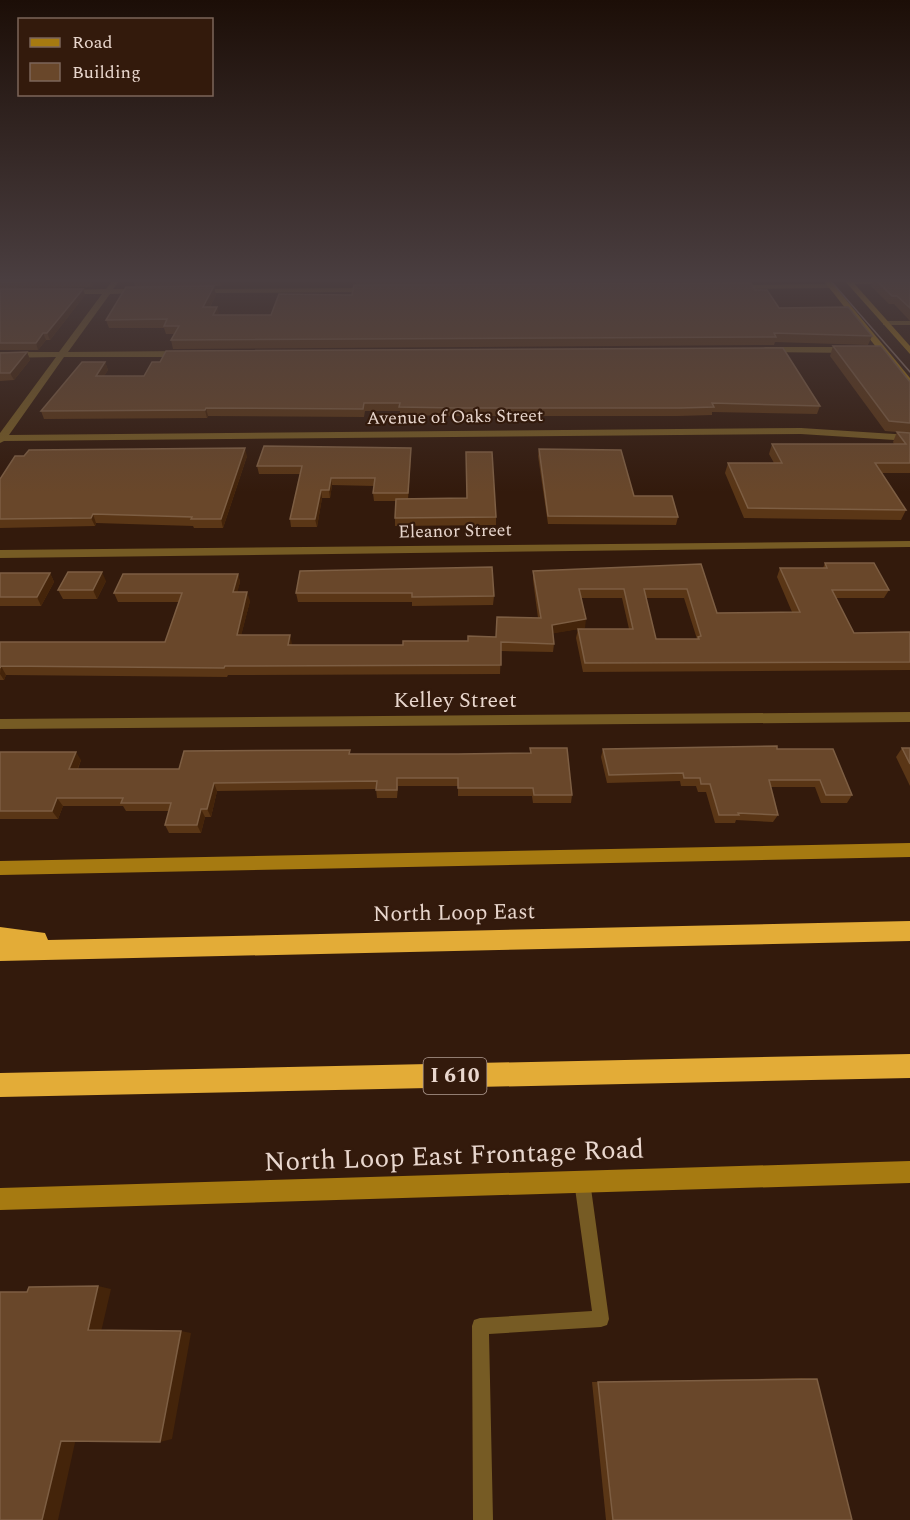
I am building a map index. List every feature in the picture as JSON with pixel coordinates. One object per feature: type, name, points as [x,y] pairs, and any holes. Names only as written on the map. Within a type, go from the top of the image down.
[{"type":"highway","name":"North Loop East","points":[[0,951],[910,930]]},
{"type":"highway","points":[[0,937],[152,947]]},
{"type":"highway","name":"I 610","points":[[0,1086],[910,1065]]},
{"type":"main road","points":[[884,351],[910,384]]},
{"type":"main road","points":[[0,868],[910,850]]},
{"type":"main road","name":"North Loop East Frontage Road","points":[[0,1199],[910,1172]]},
{"type":"street","points":[[0,439],[65,351]]},
{"type":"street","points":[[0,355],[194,354]]},
{"type":"street","name":"Avenue of Oaks Street","points":[[0,439],[801,430],[910,438]]},
{"type":"street","name":"Eleanor Street","points":[[0,554],[910,544]]},
{"type":"street","name":"Kelley Street","points":[[0,724],[910,717]]},
{"type":"lane","points":[[483,1520],[480,1326],[602,1319],[582,1181]]},
{"type":"building","points":[[166,351],[785,351],[820,406],[712,403],[714,407],[457,408],[399,407],[400,403],[364,403],[363,409],[206,408],[205,410],[41,411],[82,362],[105,362],[96,376],[144,376],[152,362],[160,362]]},
{"type":"building","points":[[837,351],[885,351],[910,382],[910,423],[889,421]]},
{"type":"building","points":[[27,352],[10,373],[0,373],[0,353]]},
{"type":"building","points":[[897,432],[910,433],[910,463],[875,463],[906,510],[748,508],[728,463],[782,463],[772,444],[906,444]]},
{"type":"building","points":[[264,446],[411,448],[408,493],[373,493],[375,478],[331,478],[329,490],[321,490],[315,519],[290,519],[302,466],[257,466]]},
{"type":"building","points":[[245,448],[221,519],[93,514],[91,518],[0,519],[0,479],[15,456],[24,456],[29,450]]},
{"type":"building","points":[[539,449],[621,450],[634,496],[672,496],[678,517],[548,516]]},
{"type":"building","points":[[466,452],[492,452],[496,517],[395,518],[396,499],[467,498]]},
{"type":"building","points":[[825,563],[874,563],[889,590],[832,590],[854,633],[910,632],[910,662],[585,663],[578,629],[633,629],[624,589],[579,589],[586,619],[552,625],[554,644],[501,642],[501,665],[225,666],[224,668],[1,666],[0,668],[0,642],[165,642],[182,593],[114,593],[123,574],[238,574],[233,592],[247,592],[237,635],[290,635],[288,645],[403,645],[403,641],[468,641],[468,636],[496,637],[497,617],[541,618],[533,571],[701,564],[717,613],[800,612],[780,568],[827,568]],"holes":[[[644,589],[687,589],[701,636],[698,637],[699,639],[656,639]]]},
{"type":"building","points":[[492,567],[494,596],[412,597],[412,593],[296,593],[300,571]]},
{"type":"building","points":[[68,572],[102,572],[93,590],[58,590]]},
{"type":"building","points":[[0,573],[50,573],[37,597],[0,597]]},
{"type":"building","points":[[777,746],[777,749],[833,749],[852,795],[826,795],[820,780],[769,780],[778,815],[738,813],[739,815],[719,815],[710,784],[701,784],[700,778],[684,778],[683,773],[609,775],[603,749]]},
{"type":"building","points":[[530,748],[567,748],[572,795],[534,795],[533,788],[458,788],[458,778],[397,778],[397,790],[376,790],[377,781],[214,783],[207,809],[201,809],[197,825],[165,825],[171,803],[121,803],[123,798],[57,798],[52,811],[0,811],[0,752],[76,752],[69,769],[179,769],[184,751],[350,750],[349,754],[458,754],[531,753]]},
{"type":"building","points":[[902,748],[910,748],[910,764]]},
{"type":"building","points":[[98,1286],[88,1330],[181,1331],[160,1442],[61,1441],[42,1520],[0,1520],[0,1292],[27,1292],[29,1287]]},
{"type":"building","points":[[817,1379],[852,1520],[613,1520],[598,1382]]},
{"type":"tram line","points":[[892,351],[910,372]]}]
